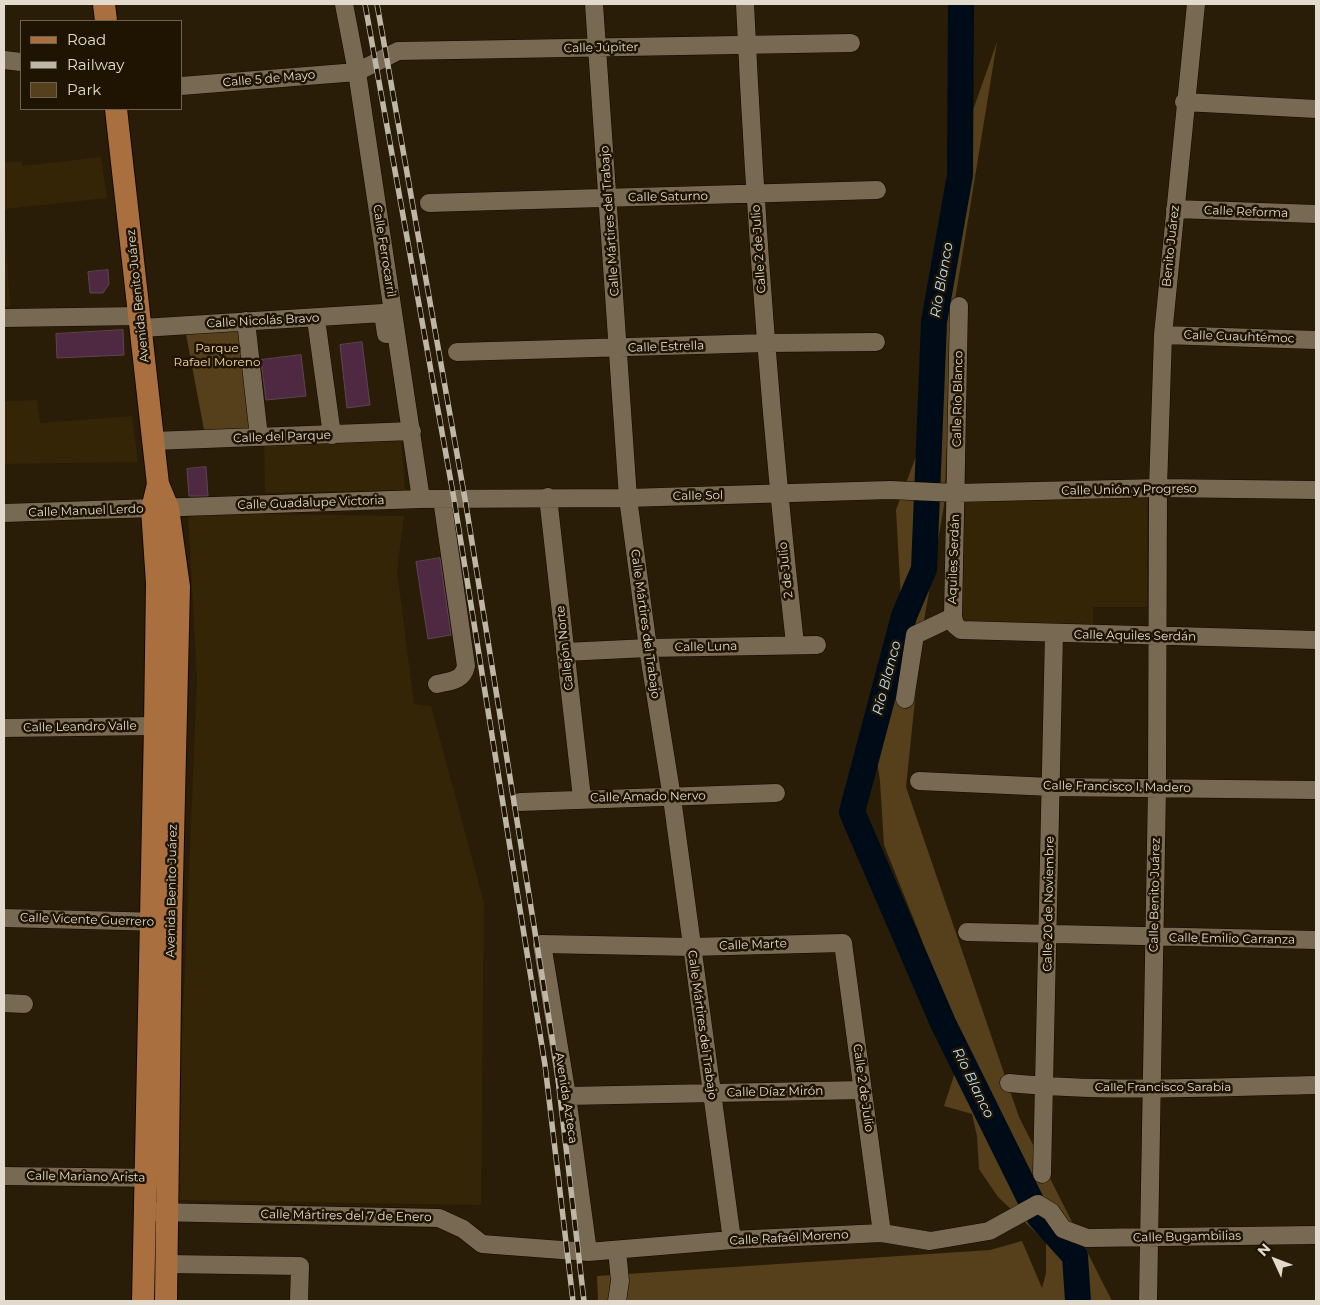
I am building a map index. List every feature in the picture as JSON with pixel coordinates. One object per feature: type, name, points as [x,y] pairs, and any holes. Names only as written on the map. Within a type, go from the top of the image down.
[{"type":"main road","points":[[104,4],[106,20]]},
{"type":"main road","name":"Avenida Benito Juárez","points":[[116,110],[160,508],[157,583],[156,726],[160,922],[158,1178],[157,1212],[144,1301]]},
{"type":"main road","name":"Avenida Benito Juárez","points":[[160,508],[178,587],[160,922]]},
{"type":"main road","name":"Avenida Benito Juárez","points":[[157,1212],[167,1264],[166,1301]]},
{"type":"street","name":"Calle Ferrocarril","points":[[344,4],[357,72],[407,431],[421,499]]},
{"type":"street","name":"Calle Mártires del Trabajo","points":[[594,4],[628,498],[648,648],[672,798],[732,1240]]},
{"type":"street","name":"Calle 2 de Julio","points":[[745,4],[756,195],[778,495]]},
{"type":"street","name":"Benito Juárez","points":[[1158,488],[1162,335],[1184,102],[1196,4]]},
{"type":"street","name":"Calle Júpiter","points":[[357,72],[398,50],[598,49],[851,43]]},
{"type":"street","points":[[4,60],[20,62]]},
{"type":"street","name":"Calle 5 de Mayo","points":[[182,86],[357,72]]},
{"type":"street","points":[[1184,102],[1316,109]]},
{"type":"street","name":"Calle Saturno","points":[[429,203],[877,190]]},
{"type":"street","name":"Calle Reforma","points":[[1175,209],[1316,214]]},
{"type":"street","name":"Calle Río Blanco","points":[[949,493],[959,306]]},
{"type":"street","name":"Calle Nicolás Bravo","points":[[4,318],[141,322],[246,321],[316,319],[383,313],[407,431]]},
{"type":"street","points":[[316,319],[332,435]]},
{"type":"street","points":[[246,321],[259,437]]},
{"type":"street","name":"Calle Cuauhtémoc","points":[[1162,335],[1316,340]]},
{"type":"street","name":"Calle Estrella","points":[[457,352],[619,349],[766,343],[876,342]]},
{"type":"street","name":"Calle del Parque","points":[[153,441],[407,431]]},
{"type":"street","name":"Calle Unión y Progreso","points":[[949,493],[1158,488],[1316,490]]},
{"type":"street","name":"Calle Benito Juárez","points":[[1148,1301],[1157,788],[1158,488]]},
{"type":"street","name":"Calle Sol","points":[[448,499],[778,495],[890,490],[949,493]]},
{"type":"street","name":"Aquiles Serdán","points":[[949,493],[954,621]]},
{"type":"street","name":"2 de Julio","points":[[778,495],[794,644]]},
{"type":"street","name":"Callejón Norte","points":[[548,497],[582,798]]},
{"type":"street","points":[[437,684],[460,678],[465,673],[466,666],[448,499]]},
{"type":"street","name":"Calle Guadalupe Victoria","points":[[160,508],[448,499]]},
{"type":"street","name":"Calle Manuel Lerdo","points":[[4,513],[160,508]]},
{"type":"street","points":[[905,699],[915,635],[954,621]]},
{"type":"street","name":"Calle Aquiles Serdán","points":[[954,621],[961,630],[1316,640]]},
{"type":"street","name":"Calle 20 de Noviembre","points":[[1042,1174],[1054,634]]},
{"type":"street","name":"Calle Luna","points":[[565,652],[648,648],[817,645]]},
{"type":"street","name":"Calle Leandro Valle","points":[[4,728],[156,726]]},
{"type":"street","name":"Calle Francisco I. Madero","points":[[919,781],[1051,787],[1316,790]]},
{"type":"street","name":"Calle Amado Nervo","points":[[520,802],[582,798],[672,798],[776,794]]},
{"type":"street","name":"Calle Vicente Guerrero","points":[[4,918],[160,922]]},
{"type":"street","name":"Calle Emilio Carranza","points":[[967,932],[1316,940]]},
{"type":"street","name":"Calle 2 de Julio","points":[[844,942],[882,1233]]},
{"type":"street","name":"Calle Marte","points":[[542,944],[691,947],[844,942]]},
{"type":"street","name":"Avenida Azteca","points":[[542,944],[567,1096],[588,1252]]},
{"type":"street","points":[[4,1003],[24,1004]]},
{"type":"street","name":"Calle Francisco Sarabia","points":[[1009,1083],[1045,1087],[1151,1088],[1316,1084]]},
{"type":"street","name":"Calle Díaz Mirón","points":[[567,1096],[863,1090]]},
{"type":"street","name":"Calle Mariano Arista","points":[[4,1176],[158,1178]]},
{"type":"street","name":"Calle Rafaél Moreno","points":[[569,1252],[588,1252],[618,1265],[732,1240],[882,1233],[930,1241],[989,1231],[1038,1204],[1051,1212],[1063,1229],[1087,1238]]},
{"type":"street","name":"Calle Mártires del 7 de Enero","points":[[157,1212],[439,1218],[463,1229],[482,1244],[569,1252]]},
{"type":"street","name":"Calle Bugambilias","points":[[1087,1238],[1316,1235]]},
{"type":"street","points":[[167,1264],[300,1266],[299,1301]]},
{"type":"street","points":[[618,1265],[618,1301]]},
{"type":"shaded area","points":[[101,157],[107,198],[5,209],[4,162],[22,162],[23,166]]},
{"type":"shaded area","points":[[4,212],[10,307],[4,307]]},
{"type":"shaded area","points":[[37,400],[40,423],[132,416],[138,462],[4,464],[4,401]]},
{"type":"shaded area","points":[[401,437],[405,490],[265,493],[264,442]]},
{"type":"shaded area","points":[[1147,496],[1147,607],[1093,607],[1093,625],[960,622],[963,501]]},
{"type":"shaded area","points":[[188,513],[404,516],[397,570],[414,704],[431,706],[484,903],[481,1205],[175,1200],[197,681]]},
{"type":"green space","points":[[997,42],[954,306],[944,506],[922,632],[906,787],[1019,1117],[1112,1301],[598,1301],[597,1276],[990,1250],[1022,1241],[1042,1288],[1046,1273],[1046,1242],[998,1197],[979,1169],[977,1136],[972,1114],[944,1106],[961,1054],[920,935],[884,845],[880,781],[873,731],[902,618],[896,510],[922,440],[936,242],[966,130]]},
{"type":"green space","name":"Parque Rafael Moreno","points":[[240,325],[254,432],[205,435],[185,329]]},
{"type":"building","points":[[108,270],[109,284],[103,293],[90,293],[88,272]]},
{"type":"building","points":[[123,330],[124,355],[57,358],[56,334]]},
{"type":"building","points":[[362,342],[370,405],[347,408],[340,345]]},
{"type":"building","points":[[301,355],[306,396],[266,400],[261,360]]},
{"type":"building","points":[[206,467],[208,496],[189,496],[187,469]]},
{"type":"building","points":[[440,558],[451,635],[428,639],[416,562]]},
{"type":"waterway","name":"Río Blanco","points":[[961,4],[960,175],[934,322],[924,569],[904,616],[852,812],[943,1023],[1030,1199],[1039,1216],[1075,1256],[1078,1301]]},
{"type":"railway","points":[[365,4],[454,499],[545,1065],[573,1301]]},
{"type":"railway","points":[[377,4],[465,499],[556,1062],[584,1301]]}]
